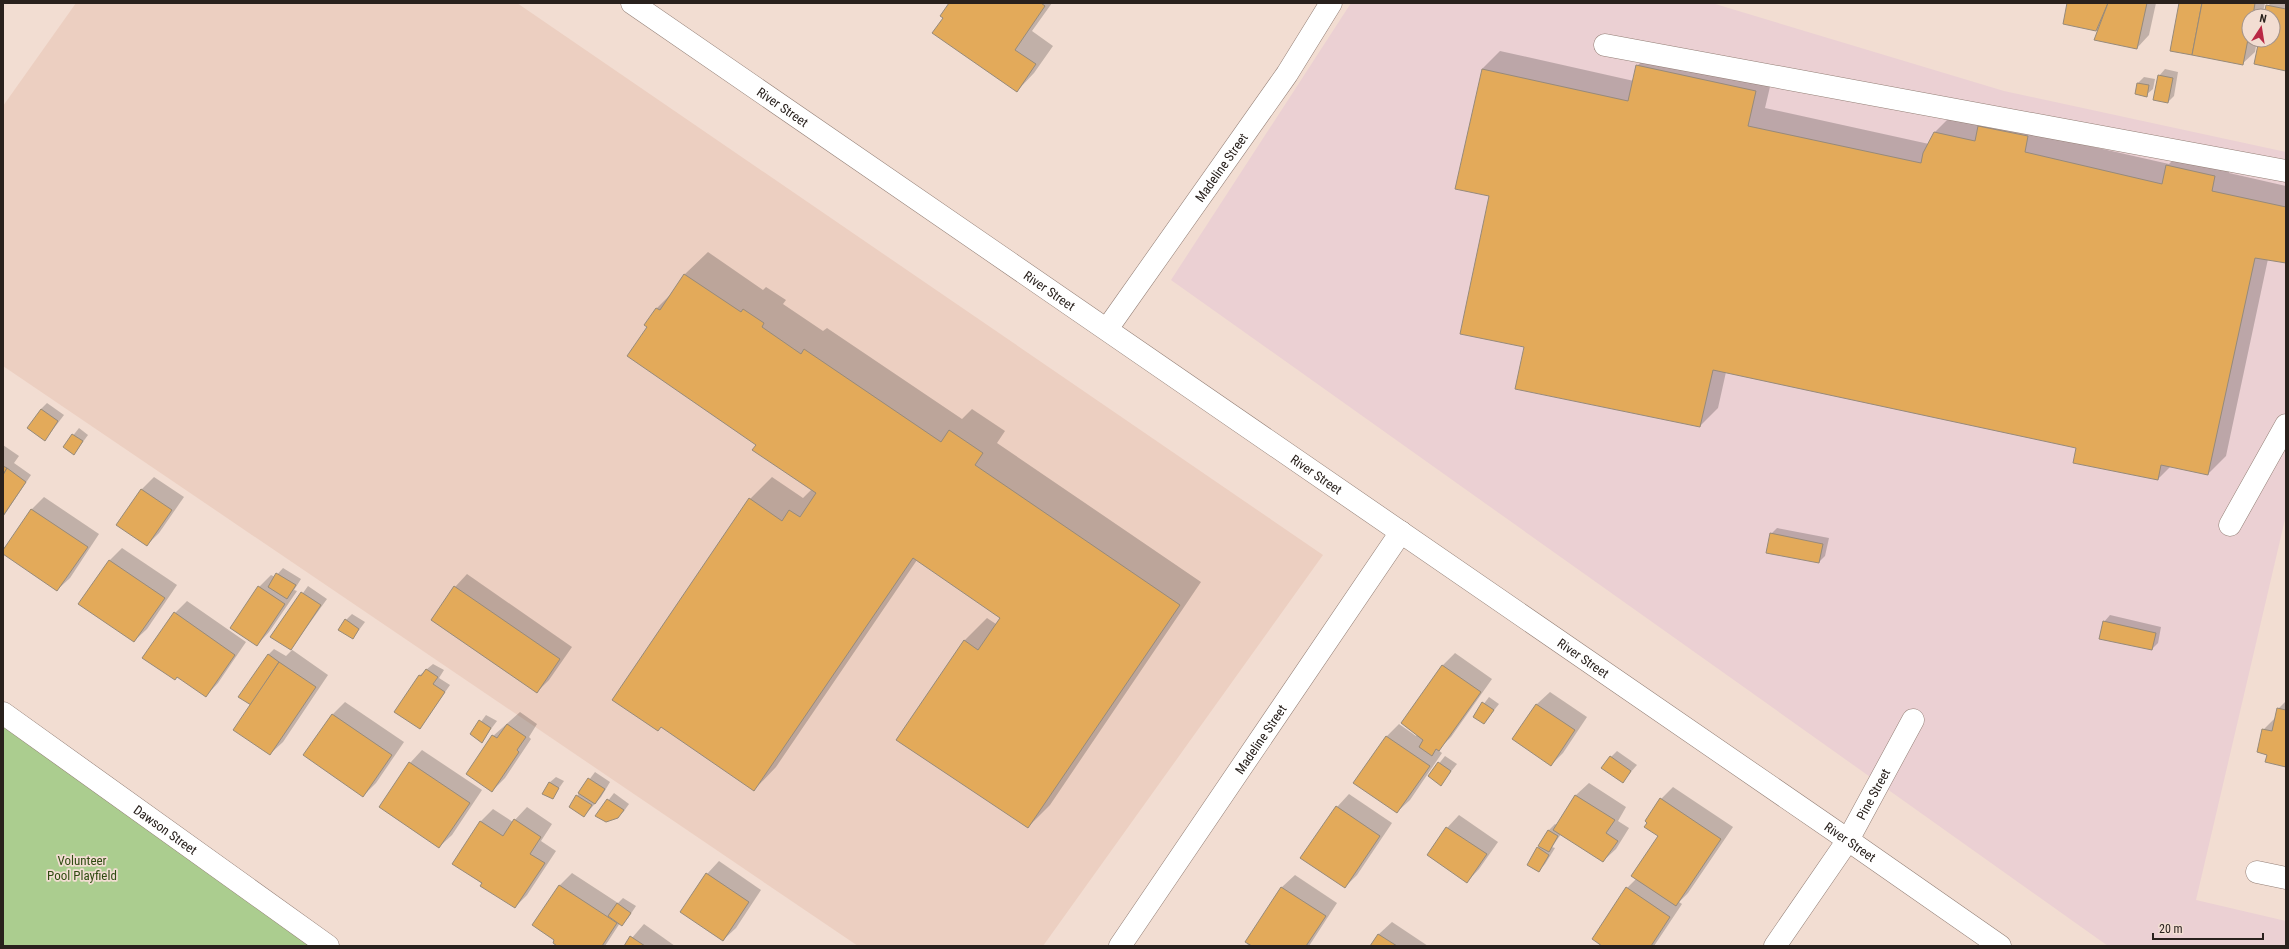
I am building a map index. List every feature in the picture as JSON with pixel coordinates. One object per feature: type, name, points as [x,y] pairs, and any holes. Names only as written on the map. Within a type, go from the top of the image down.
[{"type":"main road","name":"River Street","points":[[632,3],[2000,946]]},
{"type":"main road","name":"Madeline Street","points":[[1107,329],[1287,74],[1331,3]]},
{"type":"main road","points":[[1605,45],[2286,171]]},
{"type":"main road","points":[[2230,525],[2286,425]]},
{"type":"main road","name":"Madeline Street","points":[[1120,946],[1401,532]]},
{"type":"main road","name":"Dawson Street","points":[[3,713],[328,946]]},
{"type":"main road","name":"Pine Street","points":[[1776,946],[1848,840],[1913,720]]},
{"type":"main road","points":[[2257,872],[2286,878]]},
{"type":"shaded area","points":[[76,3],[517,3],[1323,555],[1043,946],[858,946],[3,366],[3,106]]},
{"type":"shaded area","points":[[1351,3],[1712,3],[2004,91],[2286,152],[2286,515],[2196,900],[2286,921],[2286,946],[2108,946],[1171,280]]},
{"type":"green space","name":"Volunteer Pool Playfield","points":[[3,714],[327,946],[3,946]]},
{"type":"building","points":[[949,3],[1041,3],[1045,6],[1015,50],[1036,64],[1017,92],[932,33],[943,18],[940,16]]},
{"type":"building","points":[[2067,3],[2108,3],[2096,31],[2063,24]]},
{"type":"building","points":[[2108,3],[2147,3],[2137,49],[2094,40]]},
{"type":"building","points":[[2179,3],[2202,3],[2192,55],[2170,51]]},
{"type":"building","points":[[2202,3],[2255,3],[2254,8],[2241,8],[2241,48],[2246,48],[2243,65],[2192,55]]},
{"type":"building","points":[[2266,5],[2281,8],[2265,8]]},
{"type":"building","points":[[2281,8],[2286,9],[2286,71],[2254,64],[2257,48],[2281,48]]},
{"type":"building","points":[[1636,65],[1756,91],[1748,126],[1921,163],[1923,153],[1934,132],[1975,141],[1978,126],[2028,136],[2025,152],[2162,184],[2166,165],[2215,176],[2212,191],[2286,207],[2286,263],[2255,258],[2208,475],[2161,465],[2158,480],[2073,463],[2076,448],[1713,370],[1700,427],[1515,389],[1524,347],[1460,334],[1489,196],[1455,189],[1482,69],[1628,101]]},
{"type":"building","points":[[2158,75],[2173,78],[2168,103],[2153,100]]},
{"type":"building","points":[[2137,83],[2149,85],[2147,97],[2135,94]]},
{"type":"building","points":[[684,274],[741,312],[743,309],[764,323],[762,327],[801,354],[804,349],[941,442],[949,430],[983,453],[975,465],[1180,605],[1028,828],[896,740],[964,640],[978,650],[1000,618],[913,558],[754,791],[661,727],[658,731],[612,700],[749,498],[782,521],[789,510],[800,517],[816,493],[752,450],[756,445],[627,356],[647,327],[644,325],[656,308],[660,310]]},
{"type":"building","points":[[41,409],[58,421],[45,441],[27,428]]},
{"type":"building","points":[[72,434],[83,441],[74,455],[63,447]]},
{"type":"building","points":[[3,466],[7,468],[3,475]]},
{"type":"building","points":[[7,468],[26,482],[3,516],[3,475]]},
{"type":"building","points":[[141,489],[172,510],[147,546],[116,525]]},
{"type":"building","points":[[31,509],[88,547],[57,591],[3,554],[3,550]]},
{"type":"building","points":[[1770,533],[1823,544],[1819,563],[1766,553]]},
{"type":"building","points":[[109,560],[165,598],[134,642],[78,604]]},
{"type":"building","points":[[276,573],[296,585],[287,599],[268,587]]},
{"type":"building","points":[[258,586],[285,604],[257,646],[230,628]]},
{"type":"building","points":[[454,586],[560,659],[537,693],[431,620]]},
{"type":"building","points":[[301,592],[321,605],[291,650],[270,637]]},
{"type":"building","points":[[174,612],[235,655],[206,697],[177,677],[175,680],[142,658]]},
{"type":"building","points":[[345,619],[359,629],[353,639],[338,630]]},
{"type":"building","points":[[2103,621],[2156,633],[2152,650],[2099,639]]},
{"type":"building","points":[[268,654],[279,662],[251,705],[238,697]]},
{"type":"building","points":[[279,662],[316,687],[270,755],[233,730]]},
{"type":"building","points":[[1442,665],[1481,692],[1439,751],[1436,749],[1432,756],[1419,747],[1423,740],[1401,723]]},
{"type":"building","points":[[426,669],[438,677],[433,684],[445,692],[420,729],[394,712],[419,675],[421,676]]},
{"type":"building","points":[[1482,702],[1494,710],[1484,724],[1473,717]]},
{"type":"building","points":[[1536,704],[1575,730],[1551,766],[1512,739]]},
{"type":"building","points":[[2277,708],[2286,710],[2286,767],[2265,762],[2267,755],[2257,752],[2262,729],[2272,731]]},
{"type":"building","points":[[332,714],[392,755],[363,797],[303,755]]},
{"type":"building","points":[[479,720],[491,728],[482,743],[470,734]]},
{"type":"building","points":[[507,724],[526,737],[517,750],[519,752],[492,792],[466,774],[492,735],[497,738]]},
{"type":"building","points":[[1386,736],[1430,766],[1397,813],[1353,783]]},
{"type":"building","points":[[1610,756],[1631,771],[1623,783],[1601,768]]},
{"type":"building","points":[[409,762],[470,803],[439,848],[379,807]]},
{"type":"building","points":[[1438,762],[1451,771],[1441,786],[1428,776]]},
{"type":"building","points":[[588,778],[605,789],[595,804],[578,793]]},
{"type":"building","points":[[549,782],[559,788],[553,799],[542,794]]},
{"type":"building","points":[[576,795],[592,805],[584,817],[569,807]]},
{"type":"building","points":[[1575,795],[1615,820],[1606,833],[1618,841],[1603,862],[1553,830]]},
{"type":"building","points":[[1660,798],[1721,839],[1676,906],[1631,876],[1658,836],[1644,827],[1647,823],[1645,821]]},
{"type":"building","points":[[607,799],[624,810],[618,818],[606,822],[595,816]]},
{"type":"building","points":[[1336,806],[1380,836],[1345,888],[1300,858]]},
{"type":"building","points":[[514,819],[541,837],[530,854],[545,863],[515,908],[480,886],[482,883],[452,864],[480,821],[503,836]]},
{"type":"building","points":[[1446,827],[1487,854],[1467,883],[1427,855]]},
{"type":"building","points":[[1548,830],[1558,836],[1549,852],[1538,846]]},
{"type":"building","points":[[1537,847],[1549,855],[1539,872],[1527,865]]},
{"type":"building","points":[[706,873],[749,902],[723,941],[680,912]]},
{"type":"building","points":[[559,885],[617,923],[602,946],[557,946],[553,943],[554,940],[532,925]]},
{"type":"building","points":[[1281,887],[1326,916],[1306,946],[1252,946],[1245,942]]},
{"type":"building","points":[[1626,887],[1670,917],[1651,946],[1602,946],[1592,939]]},
{"type":"building","points":[[617,903],[631,913],[622,926],[608,916]]},
{"type":"building","points":[[1378,934],[1397,946],[1370,946]]},
{"type":"building","points":[[630,936],[645,946],[624,946]]}]
